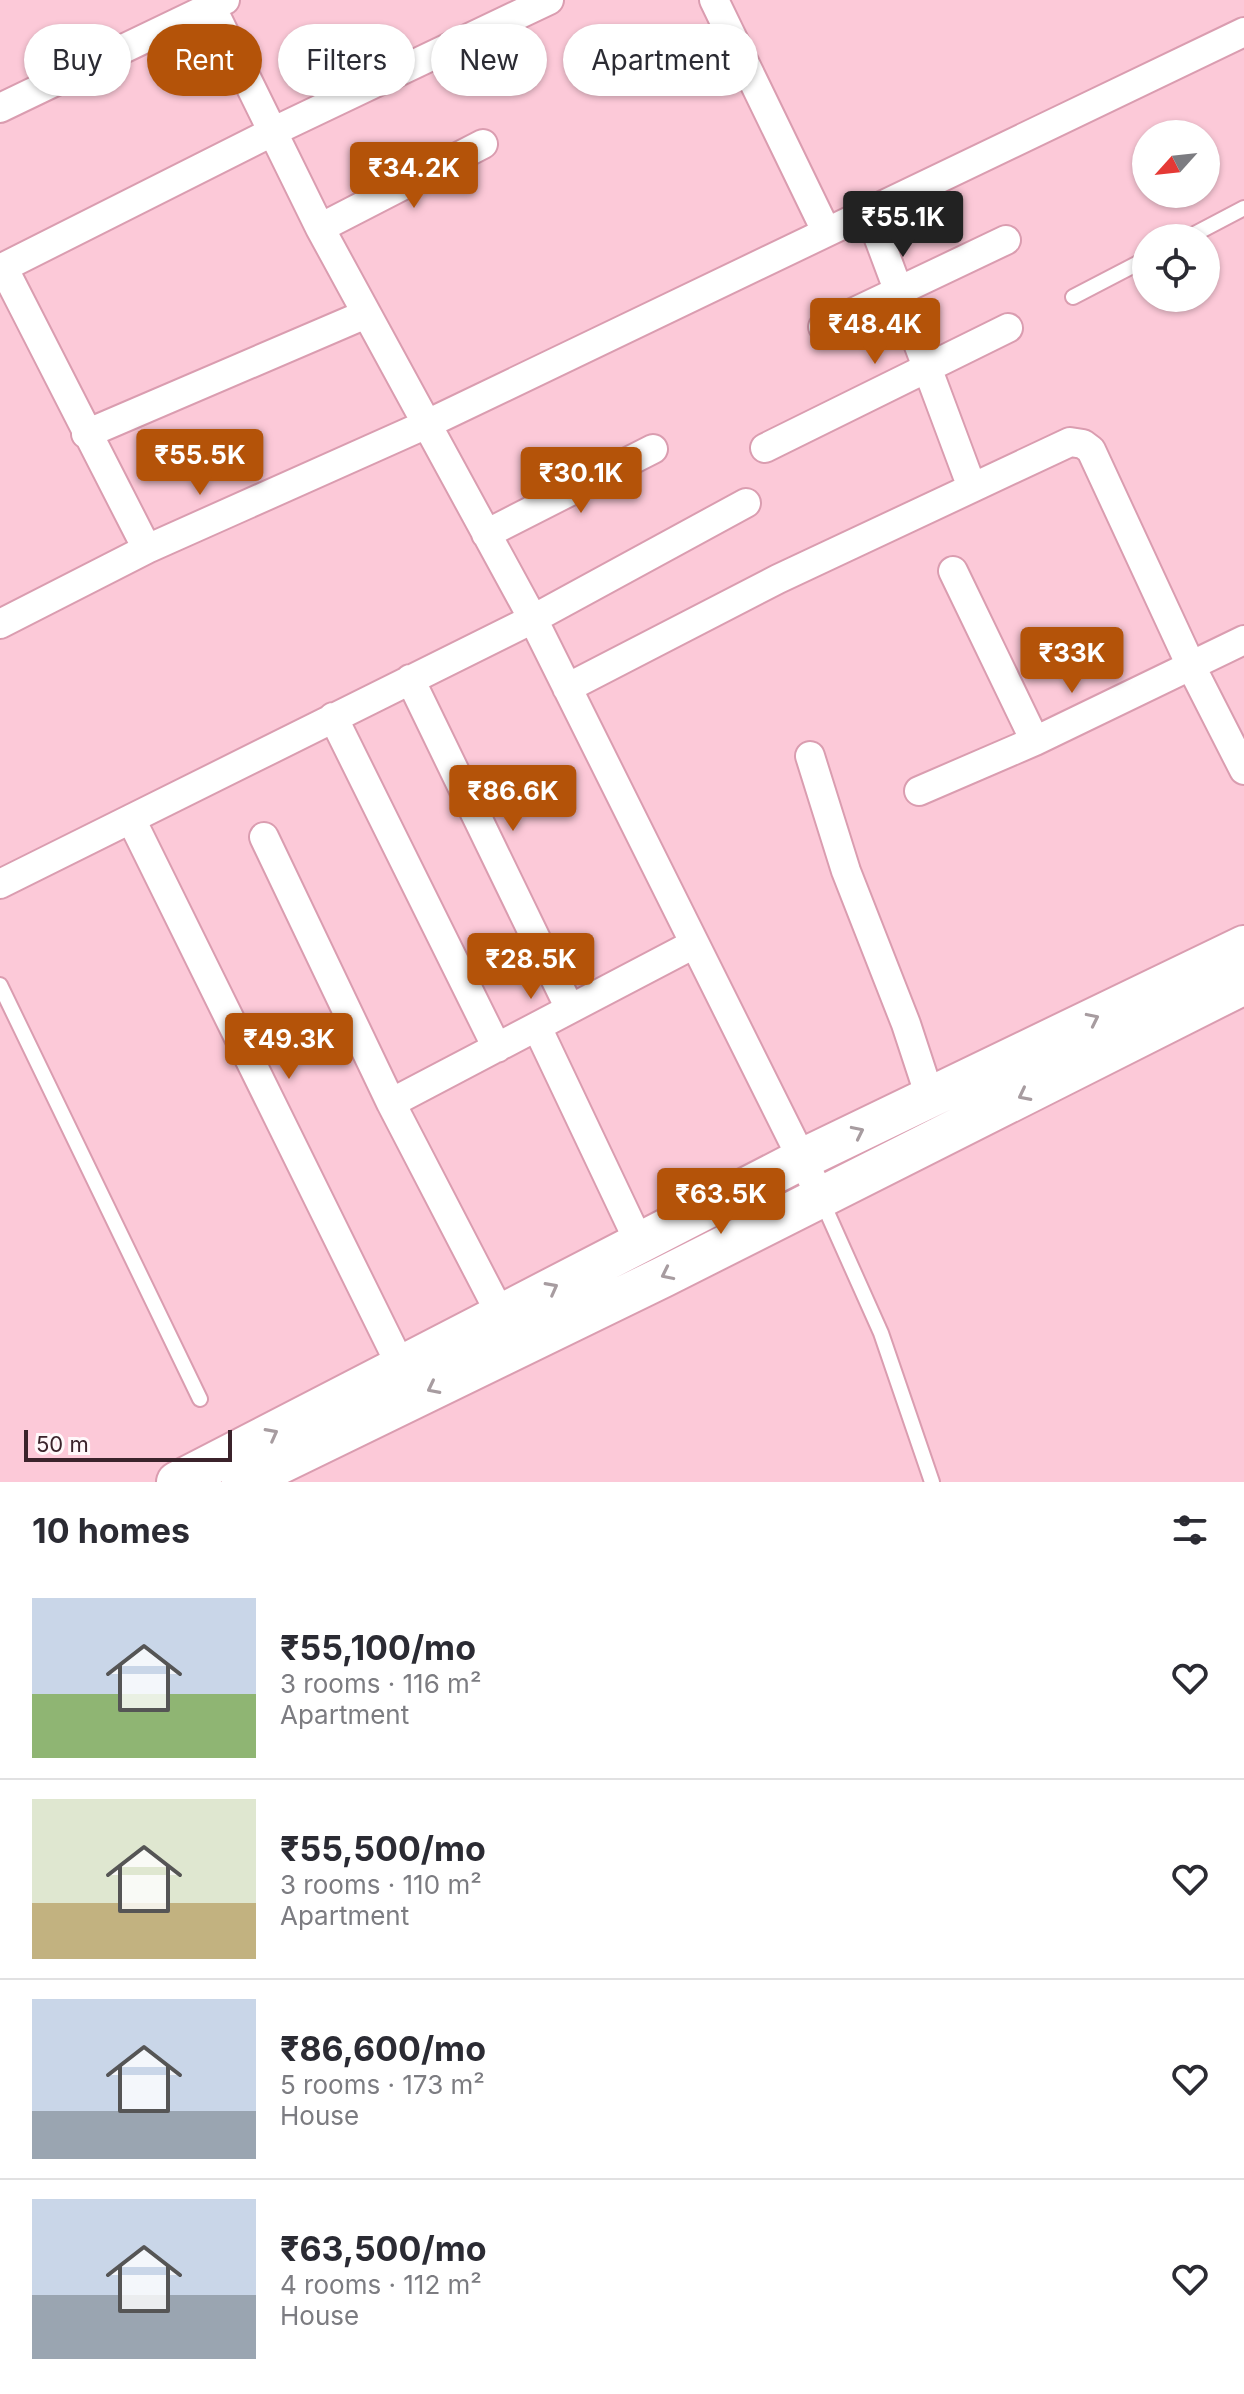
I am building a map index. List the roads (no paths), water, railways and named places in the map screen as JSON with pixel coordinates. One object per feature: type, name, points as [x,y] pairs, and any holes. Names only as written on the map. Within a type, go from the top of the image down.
[{"type":"street","points":[[147,549],[2,268],[272,132],[549,0]]},
{"type":"street","points":[[714,0],[826,231]]},
{"type":"street","points":[[0,108],[215,2],[272,132],[320,228],[533,619],[821,1197]]},
{"type":"street","points":[[0,624],[147,549],[427,424],[1244,32]]},
{"type":"street","points":[[320,228],[483,144]]},
{"type":"street","points":[[869,212],[971,485]]},
{"type":"street","points":[[823,327],[1006,240]]},
{"type":"street","points":[[86,434],[366,314]]},
{"type":"street","points":[[765,448],[1008,328]]},
{"type":"street","points":[[567,688],[778,579],[971,485],[1070,442],[1083,444],[1091,450],[1192,668],[1244,770]]},
{"type":"street","points":[[486,534],[653,449]]},
{"type":"street","points":[[0,884],[533,619],[746,503]]},
{"type":"street","points":[[953,571],[1035,741]]},
{"type":"street","points":[[919,791],[1035,741],[1192,668],[1244,640]]},
{"type":"street","points":[[410,679],[570,1009]]},
{"type":"street","points":[[333,717],[497,1048]]},
{"type":"street","points":[[810,756],[846,871],[906,1024],[930,1097]]},
{"type":"street","points":[[131,819],[401,1366]]},
{"type":"street","points":[[264,837],[391,1103],[501,1315]]},
{"type":"street","points":[[391,1103],[694,944]]},
{"type":"street","points":[[177,1482],[802,1159],[1244,946]]},
{"type":"street","points":[[242,1482],[821,1197],[1244,984]]},
{"type":"street","points":[[537,1027],[639,1242]]},
{"type":"lane","points":[[1214,224],[1244,208]]},
{"type":"lane","points":[[1073,297],[1132,266]]},
{"type":"lane","points":[[0,985],[200,1399]]},
{"type":"lane","points":[[821,1197],[871,1308],[932,1482]]}]
